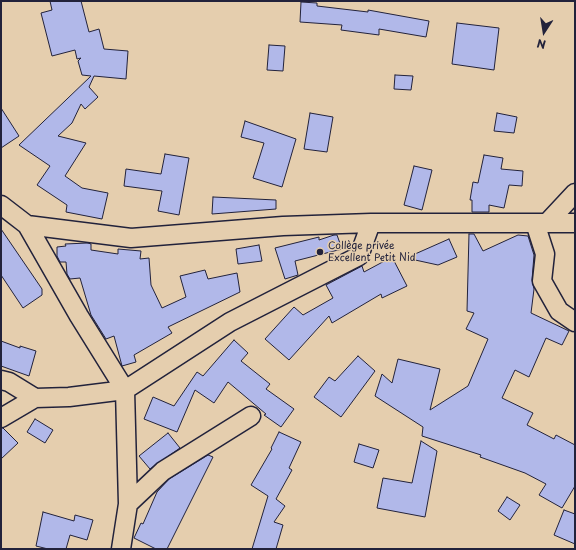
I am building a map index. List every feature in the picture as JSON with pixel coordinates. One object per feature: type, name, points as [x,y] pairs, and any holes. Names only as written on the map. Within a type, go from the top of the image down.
[{"type":"street","points":[[541,223],[575,193]]},
{"type":"street","points":[[1,205],[27,225],[79,316],[125,390],[128,504],[121,549]]},
{"type":"street","points":[[27,225],[131,238],[283,226],[371,223],[575,223]]},
{"type":"street","points":[[1,418],[35,398],[69,397],[125,390],[230,322],[359,256],[371,223]]},
{"type":"street","points":[[541,223],[545,254],[542,281],[558,311],[575,322]]},
{"type":"street","points":[[1,380],[9,382],[35,398]]},
{"type":"street","points":[[128,504],[164,471],[251,416]]},
{"type":"building","points":[[50,1],[81,1],[89,32],[99,29],[104,49],[128,51],[126,79],[94,76],[89,87],[98,97],[85,109],[81,104],[72,123],[58,136],[86,143],[65,176],[82,188],[108,193],[102,219],[66,212],[67,205],[37,185],[50,166],[19,145],[91,76],[82,75],[78,61],[81,58],[77,59],[75,50],[52,56],[41,13],[52,10]]},
{"type":"building","points":[[301,2],[317,3],[317,6],[368,12],[368,10],[429,21],[426,37],[379,29],[379,35],[341,30],[342,25],[300,22]]},
{"type":"building","points":[[457,23],[499,28],[494,70],[452,64]]},
{"type":"building","points":[[269,45],[285,46],[283,71],[267,70]]},
{"type":"building","points":[[395,75],[413,76],[411,90],[394,89]]},
{"type":"building","points":[[1,108],[19,136],[1,148]]},
{"type":"building","points":[[310,113],[333,117],[327,152],[304,149]]},
{"type":"building","points":[[497,113],[517,117],[514,133],[494,131]]},
{"type":"building","points":[[245,121],[296,139],[282,187],[253,178],[264,143],[241,137]]},
{"type":"building","points":[[165,154],[189,158],[179,215],[158,211],[162,191],[124,186],[126,169],[161,174]]},
{"type":"building","points":[[484,155],[503,158],[501,169],[523,171],[522,186],[509,185],[504,208],[489,205],[489,212],[472,212],[472,200],[470,200],[473,182],[478,183]]},
{"type":"building","points":[[414,166],[432,170],[422,210],[404,205]]},
{"type":"building","points":[[213,197],[276,200],[276,209],[212,214]]},
{"type":"building","points":[[1,229],[42,289],[42,295],[23,308],[1,275]]},
{"type":"building","points":[[469,234],[474,234],[483,251],[518,235],[528,236],[534,255],[532,280],[534,289],[531,313],[569,331],[562,345],[546,338],[529,377],[515,370],[502,398],[533,413],[527,425],[554,439],[556,435],[575,445],[575,486],[562,508],[539,495],[546,484],[525,473],[480,457],[481,455],[422,436],[423,427],[375,396],[382,374],[392,383],[398,359],[440,369],[430,410],[468,386],[488,339],[466,329],[474,313],[467,311]]},
{"type":"building","points":[[337,235],[342,249],[295,261],[298,275],[285,279],[275,248],[319,237],[319,240]]},
{"type":"building","points":[[449,239],[457,257],[438,265],[406,258]]},
{"type":"building","points":[[65,244],[91,244],[91,250],[118,254],[118,249],[141,251],[140,259],[149,258],[151,285],[162,308],[186,297],[180,276],[205,270],[208,279],[237,273],[240,292],[168,327],[172,333],[134,355],[136,362],[122,366],[114,336],[106,339],[91,315],[80,278],[70,279],[67,274],[66,262],[60,262],[57,256],[57,247],[66,246]]},
{"type":"building","points":[[259,245],[262,261],[238,264],[236,249]]},
{"type":"building","points":[[392,257],[407,286],[382,298],[381,294],[332,323],[329,316],[289,360],[265,339],[294,307],[303,315],[333,298],[326,285],[362,266],[364,272]]},
{"type":"building","points":[[234,340],[248,353],[241,361],[270,384],[266,389],[294,409],[281,427],[264,415],[266,414],[228,382],[214,403],[195,390],[177,432],[144,419],[153,397],[174,406],[197,372],[203,376]]},
{"type":"building","points":[[1,341],[20,348],[20,346],[36,351],[29,376],[1,366]]},
{"type":"building","points":[[358,356],[375,371],[341,417],[314,397],[329,377],[335,381]]},
{"type":"building","points":[[35,419],[53,430],[45,443],[27,432]]},
{"type":"building","points":[[1,428],[3,428],[18,443],[1,459]]},
{"type":"building","points":[[279,432],[301,442],[289,468],[292,470],[276,499],[285,506],[274,522],[283,525],[276,549],[252,549],[268,496],[251,485],[272,449],[271,448]]},
{"type":"building","points":[[168,433],[180,448],[150,469],[139,456]]},
{"type":"building","points":[[421,441],[437,451],[425,517],[377,508],[383,478],[412,483]]},
{"type":"building","points":[[359,444],[379,450],[373,468],[354,462]]},
{"type":"building","points":[[208,455],[213,457],[167,549],[156,549],[134,538],[141,523],[143,524],[157,492],[169,479]]},
{"type":"building","points":[[507,497],[520,505],[510,520],[498,511]]},
{"type":"building","points":[[564,510],[575,514],[575,544],[554,535]]},
{"type":"building","points":[[43,512],[74,521],[75,515],[93,520],[87,540],[70,535],[66,549],[48,549],[36,546]]},
{"type":"place","name":"Collège privée Excellent Petit Nid","points":[[320,252]]}]
